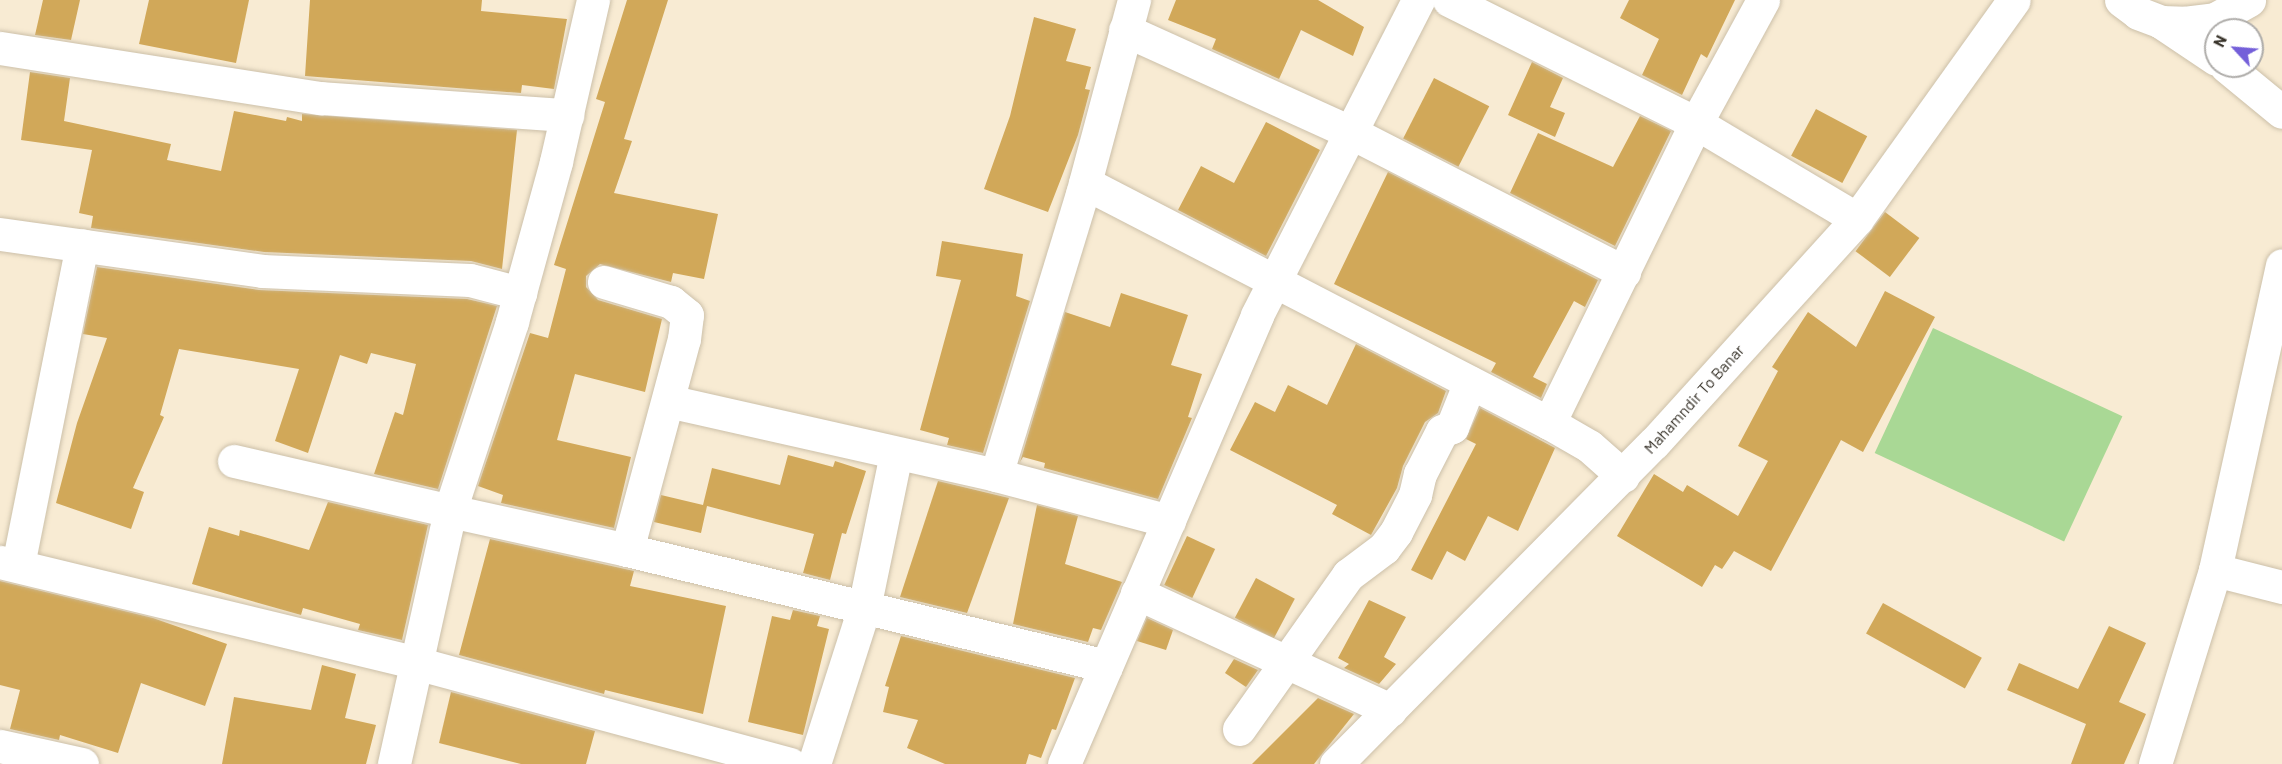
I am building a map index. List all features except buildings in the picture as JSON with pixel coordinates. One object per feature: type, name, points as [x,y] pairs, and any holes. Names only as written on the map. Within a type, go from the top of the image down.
[{"type":"street","points":[[394,764],[450,511],[520,292],[567,115],[593,0]]},
{"type":"street","points":[[1064,764],[1275,279],[1418,0]]},
{"type":"street","points":[[1449,0],[1696,123],[1857,219]]},
{"type":"street","points":[[1549,423],[1696,123],[1763,0]]},
{"type":"street","name":"Mahamndir To Banar","points":[[1336,764],[1623,476],[1857,219],[2014,0]]},
{"type":"street","points":[[2121,0],[2138,13],[2161,22],[2204,51]]},
{"type":"street","points":[[2161,22],[2215,19],[2249,0]]},
{"type":"street","points":[[996,475],[1085,183],[1130,15],[1350,132],[1624,272]]},
{"type":"street","points":[[0,48],[321,98],[567,115]]},
{"type":"street","points":[[2241,78],[2282,112]]},
{"type":"street","points":[[1085,183],[1275,279],[1549,423],[1589,446],[1623,476]]},
{"type":"street","points":[[0,234],[262,271],[470,280],[520,292]]},
{"type":"street","points":[[82,245],[9,563],[416,663],[790,764]]},
{"type":"street","points":[[2154,764],[2215,570],[2282,265]]},
{"type":"street","points":[[604,282],[671,302],[687,315],[668,401],[627,550]]},
{"type":"street","points":[[1239,729],[1289,662],[1347,574],[1384,548],[1396,532],[1415,495],[1420,474],[1442,431],[1452,427],[1470,382]]},
{"type":"street","points":[[668,401],[996,475],[1168,522]]},
{"type":"street","points":[[814,764],[864,608],[896,454]]},
{"type":"street","points":[[234,461],[627,550],[1107,666]]},
{"type":"street","points":[[2215,570],[2282,587]]},
{"type":"street","points":[[1137,594],[1390,710]]},
{"type":"street","points":[[0,746],[82,764]]},
{"type":"green space","points":[[1933,328],[2122,416],[2064,541],[1875,453]]}]
